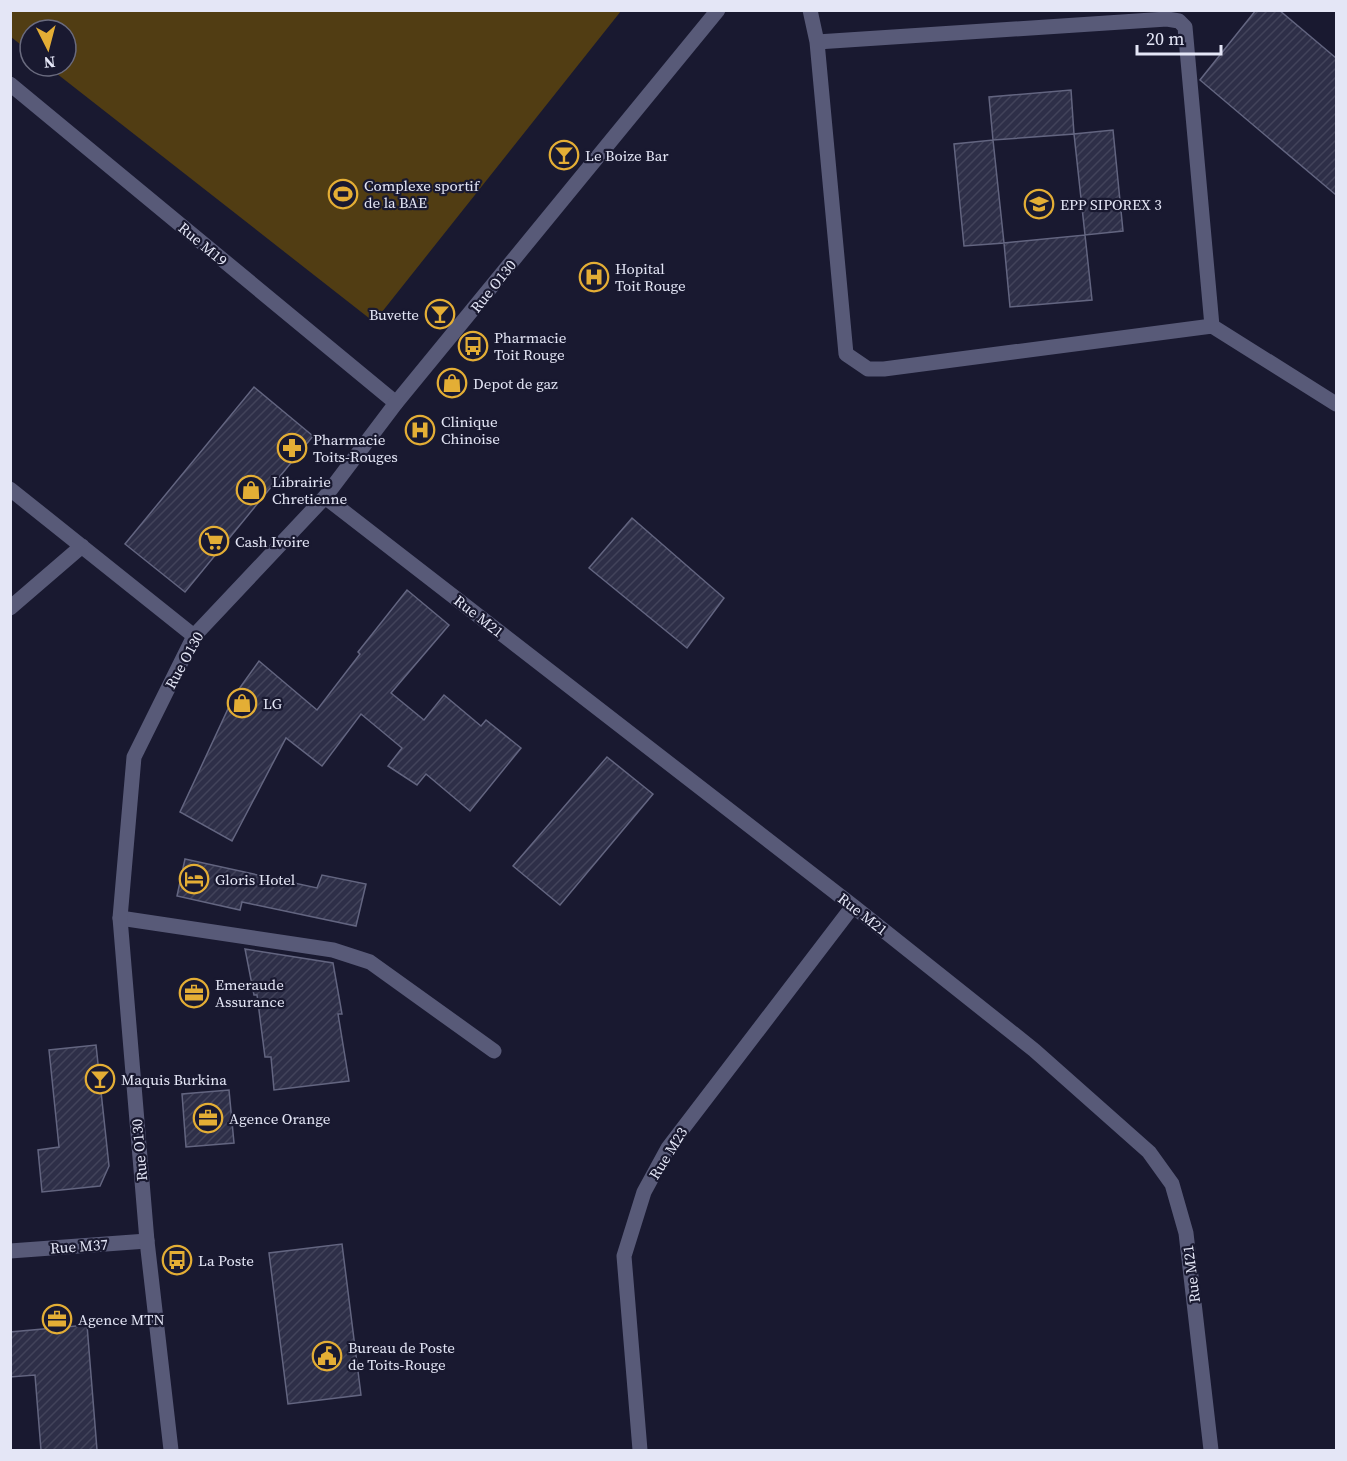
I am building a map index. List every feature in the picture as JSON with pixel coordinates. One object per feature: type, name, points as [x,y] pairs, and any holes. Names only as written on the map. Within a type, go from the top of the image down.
[{"type":"street","name":"Rue O130","points":[[171,1450],[147,1241],[120,918],[134,757],[194,636],[325,497],[396,404],[718,10]]},
{"type":"street","points":[[810,10],[817,42],[846,354],[868,369],[884,369],[1212,326],[1336,404]]},
{"type":"street","points":[[817,42],[1167,19],[1179,21],[1185,27],[1212,326]]},
{"type":"street","name":"Rue M19","points":[[10,84],[396,404]]},
{"type":"street","points":[[10,489],[194,636]]},
{"type":"street","name":"Rue M21","points":[[325,497],[853,906],[1034,1050],[1149,1152],[1172,1184],[1186,1233],[1211,1450]]},
{"type":"street","points":[[10,608],[81,546]]},
{"type":"street","name":"Rue M23","points":[[640,1450],[624,1256],[644,1192],[668,1148],[853,906]]},
{"type":"street","points":[[120,918],[333,950],[370,963],[494,1051]]},
{"type":"street","name":"Rue M37","points":[[10,1251],[147,1241]]},
{"type":"shaded area","name":"Complexe sportif de la BAE","points":[[11,10],[621,11],[374,322],[62,78],[78,78],[78,18],[18,18],[18,43],[11,37]]},
{"type":"building","points":[[1256,10],[1279,10],[1336,58],[1336,195],[1200,80]]},
{"type":"building","points":[[1071,90],[1074,134],[993,140],[989,97]]},
{"type":"building","points":[[1113,130],[1123,231],[1085,235],[1074,134]]},
{"type":"building","points":[[993,140],[1004,243],[964,246],[954,144]]},
{"type":"building","points":[[1085,235],[1092,300],[1010,307],[1004,243]]},
{"type":"building","points":[[254,387],[313,436],[185,592],[125,544]]},
{"type":"building","points":[[632,518],[724,598],[687,648],[589,568]]},
{"type":"building","points":[[407,590],[449,625],[391,693],[424,720],[444,695],[481,726],[486,720],[521,748],[470,811],[426,774],[417,785],[388,766],[402,748],[361,714],[322,766],[286,738],[232,841],[180,812],[234,696],[259,661],[317,710],[360,654],[358,652]]},
{"type":"building","points":[[607,757],[653,794],[560,905],[513,866]]},
{"type":"building","points":[[185,859],[317,888],[322,875],[366,884],[356,926],[242,902],[240,910],[177,896]]},
{"type":"building","points":[[245,949],[333,963],[342,1014],[338,1014],[349,1081],[274,1090],[271,1057],[265,1057],[257,995],[254,995]]},
{"type":"building","points":[[96,1045],[109,1166],[100,1186],[42,1192],[38,1150],[59,1147],[49,1050]]},
{"type":"building","name":"Agence Orange","points":[[229,1090],[234,1143],[186,1147],[182,1094]]},
{"type":"building","points":[[342,1244],[361,1395],[288,1404],[269,1253]]},
{"type":"building","points":[[87,1325],[97,1450],[41,1450],[35,1375],[10,1377],[10,1332]]},
{"type":"place","name":"Le Boize Bar","points":[[564,155]]},
{"type":"place","name":"Complexe sportif de la BAE","points":[[343,194]]},
{"type":"place","name":"EPP SIPOREX 3","points":[[1039,204]]},
{"type":"place","name":"Hopital Toit Rouge","points":[[594,277]]},
{"type":"place","name":"Buvette","points":[[440,314]]},
{"type":"place","name":"Pharmacie Toit Rouge","points":[[473,346]]},
{"type":"place","name":"Depot de gaz","points":[[452,383]]},
{"type":"place","name":"Clinique Chinoise","points":[[420,430]]},
{"type":"place","name":"Pharmacie Toits-Rouges","points":[[292,448]]},
{"type":"place","name":"Librairie Chretienne","points":[[251,490]]},
{"type":"place","name":"Cash Ivoire","points":[[214,541]]},
{"type":"place","name":"LG","points":[[242,703]]},
{"type":"place","name":"Gloris Hotel","points":[[194,879]]},
{"type":"place","name":"Emeraude Assurance","points":[[194,993]]},
{"type":"place","name":"Maquis Burkina","points":[[100,1079]]},
{"type":"place","name":"Agence Orange","points":[[208,1118]]},
{"type":"place","name":"La Poste","points":[[177,1260]]},
{"type":"place","name":"Agence MTN","points":[[57,1319]]},
{"type":"place","name":"Bureau de Poste de Toits-Rouge","points":[[327,1356]]}]
